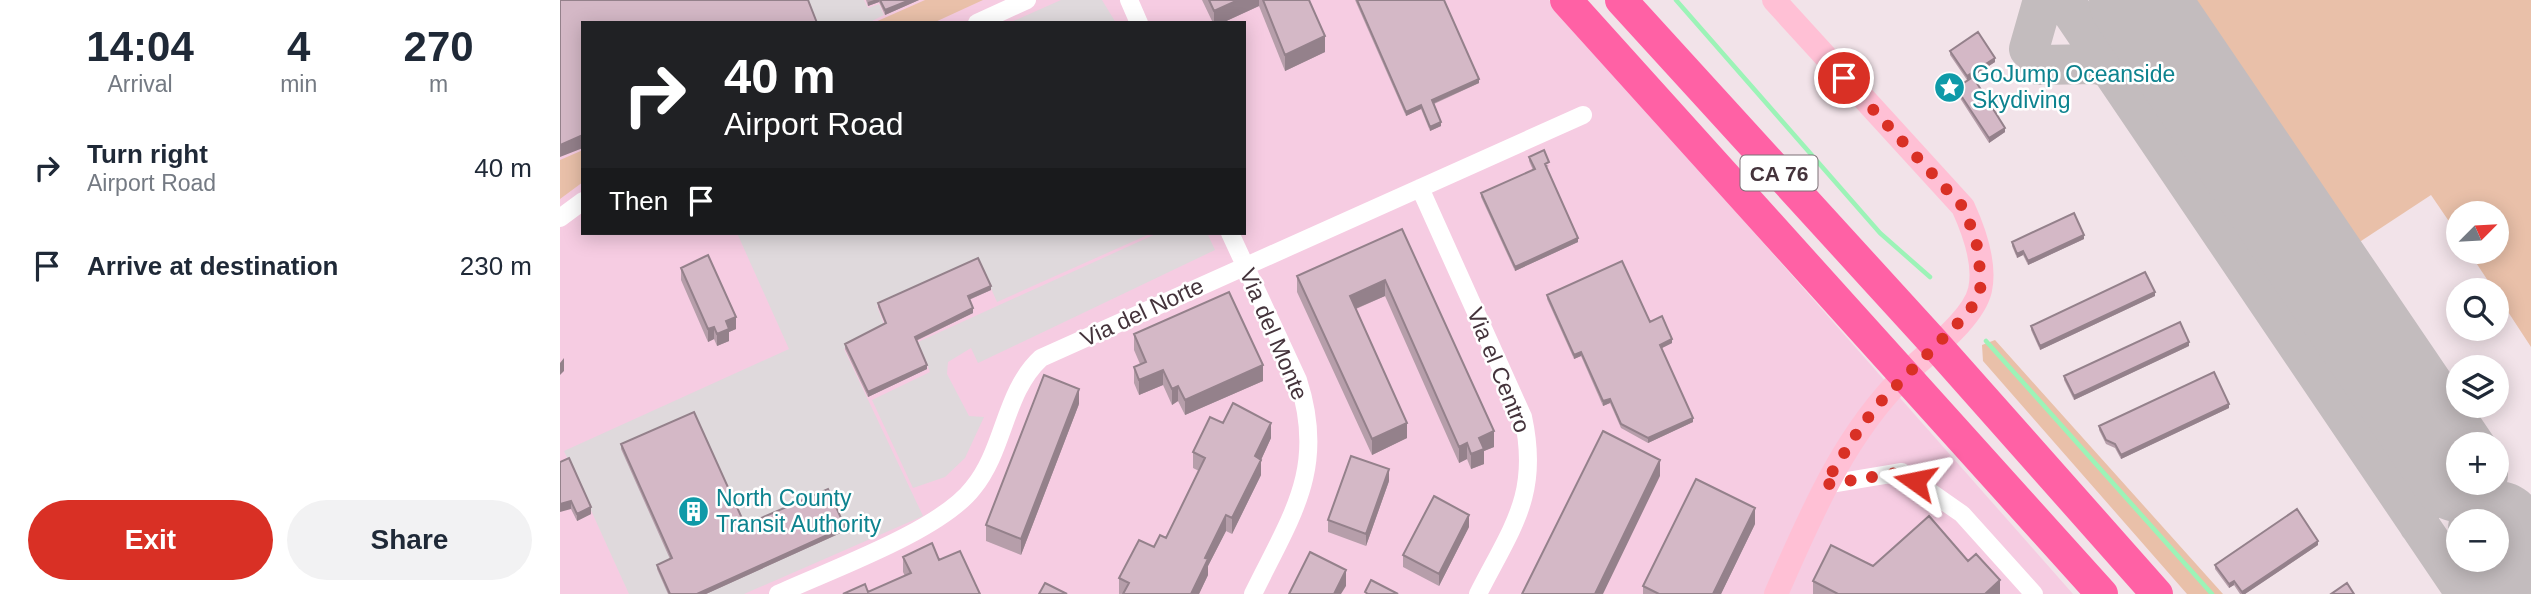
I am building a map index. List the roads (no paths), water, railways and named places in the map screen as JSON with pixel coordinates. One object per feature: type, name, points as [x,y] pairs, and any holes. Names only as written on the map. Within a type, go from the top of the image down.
[{"type":"highway","name":"CA 76","points":[[1566,0],[2102,594]]},
{"type":"highway","name":"CA 76","points":[[1621,0],[1936,345],[2157,594]]},
{"type":"street","points":[[980,21],[1027,0]]},
{"type":"street","points":[[1129,0],[1138,21]]},
{"type":"street","points":[[1774,0],[1963,207],[1980,265],[1980,292],[1969,312],[1905,374],[1862,425],[1824,485],[1776,594]]},
{"type":"street","name":"Via del Norte","points":[[778,594],[940,519],[973,489],[989,463],[1024,374],[1041,358],[1583,115]]},
{"type":"street","name":"Via el Centro","points":[[1420,188],[1523,416],[1530,449],[1530,470],[1522,505],[1478,594]]},
{"type":"street","points":[[560,218],[581,202]]},
{"type":"street","name":"Via del Monte","points":[[1231,235],[1298,380],[1306,404],[1310,441],[1306,479],[1253,594]]},
{"type":"street","points":[[1824,485],[1902,472],[1962,514],[2034,594]]},
{"type":"waterway","points":[[1676,0],[1880,233],[1930,277]]},
{"type":"waterway","points":[[1986,341],[2212,594]]},
{"type":"place","name":"GoJump Oceanside Skydiving","points":[[1949,87]]},
{"type":"place","name":"North County Transit Authority","points":[[693,511]]}]
